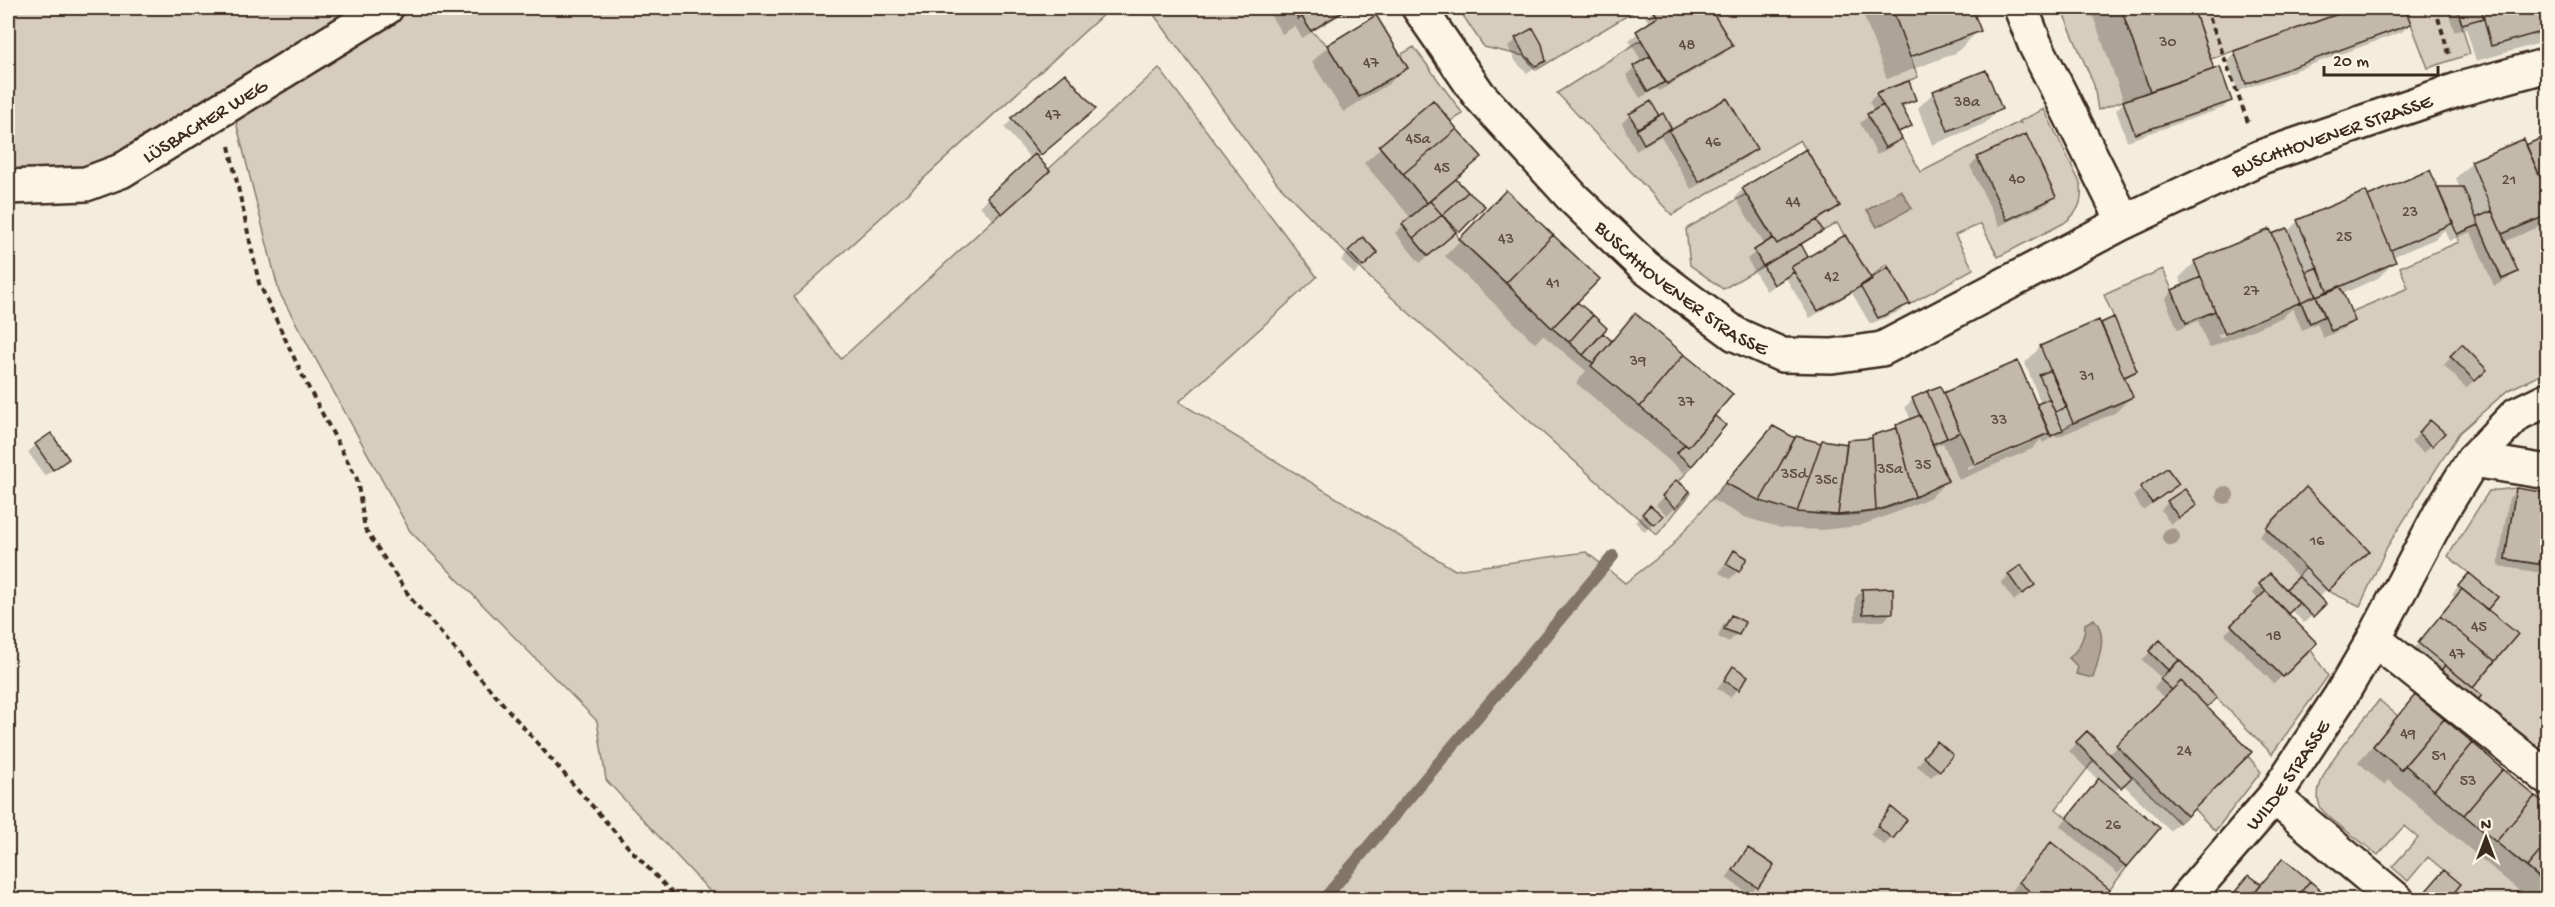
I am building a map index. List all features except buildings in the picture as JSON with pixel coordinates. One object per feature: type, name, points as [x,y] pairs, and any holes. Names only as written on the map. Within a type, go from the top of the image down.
[{"type":"street","name":"LÜSBACHER WEG","points":[[8,187],[86,184],[121,171],[386,8]]},
{"type":"street","name":"BUSCHHOVENER STRASSE","points":[[1419,8],[1479,95],[1574,199],[1645,267],[1735,334],[1782,354],[1832,356],[1882,350],[2124,222],[2261,157],[2460,89],[2547,65]]},
{"type":"street","points":[[2021,8],[2035,44],[2124,222]]},
{"type":"street","name":"WILDE STRASSE","points":[[2185,900],[2274,797],[2340,697],[2374,639],[2441,512],[2473,460],[2517,414],[2547,399]]},
{"type":"street","points":[[2473,460],[2547,472]]},
{"type":"street","points":[[2374,639],[2547,778]]},
{"type":"street","points":[[2274,797],[2397,900]]},
{"type":"path","points":[[2194,12],[2206,8],[2261,157]]},
{"type":"path","points":[[2435,8],[2460,89]]},
{"type":"path","points":[[221,109],[259,283],[305,381],[357,478],[365,530],[412,600],[629,848],[679,900]]},
{"type":"shaded area","points":[[8,8],[1107,8],[1108,10],[794,297],[841,359],[1159,68],[1317,277],[1179,402],[1455,570],[1586,552],[1625,583],[1669,549],[1725,483],[1761,500],[1816,514],[1855,514],[1876,511],[1904,502],[1948,481],[1933,444],[1960,432],[1975,465],[2049,433],[2051,436],[2073,423],[2132,397],[2124,377],[2137,371],[2104,295],[2163,269],[2186,323],[2215,311],[2301,302],[2309,322],[2325,316],[2331,331],[2355,321],[2351,312],[2408,288],[2400,267],[2459,242],[2457,234],[2479,225],[2502,279],[2518,272],[2502,234],[2547,215],[2547,372],[2508,390],[2459,433],[2387,547],[2360,606],[2328,591],[2368,551],[2306,488],[2266,527],[2306,568],[2286,589],[2270,573],[2259,584],[2266,591],[2231,625],[2283,677],[2311,650],[2328,676],[2272,754],[2160,640],[2149,651],[2169,671],[2161,679],[2172,690],[2117,745],[2187,816],[2179,823],[2087,731],[2076,742],[2094,760],[2056,809],[2127,867],[2108,892],[2117,899],[717,899],[606,780],[597,721],[410,531],[279,292],[228,90],[164,132],[88,167],[8,176]]},
{"type":"shaded area","points":[[1149,8],[1291,8],[1298,19],[1302,17],[1311,31],[1327,45],[1359,97],[1408,68],[1400,55],[1414,47],[1463,114],[1451,121],[1433,100],[1379,146],[1427,203],[1402,224],[1428,256],[1456,232],[1459,239],[1552,328],[1685,444],[1677,453],[1692,466],[1679,481],[1691,493],[1657,535],[1371,279],[1277,183]]},
{"type":"shaded area","points":[[1458,8],[1640,8],[1536,70],[1524,56],[1484,47]]},
{"type":"shaded area","points":[[1710,8],[1892,8],[1918,77],[1876,93],[1921,172],[2019,122],[2021,124],[2020,121],[2044,109],[2081,185],[2078,207],[2064,223],[1998,257],[1981,224],[1955,235],[1973,269],[1910,304],[1887,264],[1870,278],[1837,223],[1823,231],[1817,220],[1840,206],[1800,140],[1672,215],[1557,93],[1641,40],[1650,56],[1633,66],[1648,91],[1665,82],[1667,84],[1732,46]],"holes":[[[2026,134],[2056,197],[2007,219]]]},
{"type":"shaded area","points":[[2061,8],[2121,8],[2150,91],[2098,110],[2094,85]]},
{"type":"shaded area","points":[[2193,8],[2334,8],[2337,14],[2211,59]]},
{"type":"shaded area","points":[[2405,8],[2457,8],[2470,54],[2428,68]]},
{"type":"shaded area","points":[[1901,190],[1912,208],[1877,227],[1867,210]]},
{"type":"shaded area","points":[[1746,194],[1773,238],[1754,250],[1763,266],[1723,289],[1690,265],[1686,229]]},
{"type":"shaded area","points":[[2516,488],[2505,559],[2547,566],[2547,771],[2470,709],[2482,695],[2473,688],[2517,634],[2487,610],[2498,597],[2448,556],[2489,491]]},
{"type":"shaded area","points":[[2094,619],[2101,632],[2102,640],[2093,678],[2076,674],[2078,667],[2069,658],[2081,642],[2085,624]]},
{"type":"shaded area","points":[[2379,700],[2398,716],[2373,746],[2401,770],[2405,765],[2547,885],[2547,899],[2448,899],[2460,884],[2428,857],[2408,881],[2392,867],[2418,838],[2404,826],[2378,855],[2324,812],[2318,800],[2326,771],[2336,754]]},
{"type":"shaded area","points":[[2248,756],[2261,772],[2215,831],[2194,809]]},
{"type":"waterway","points":[[1323,900],[1613,556]]}]
